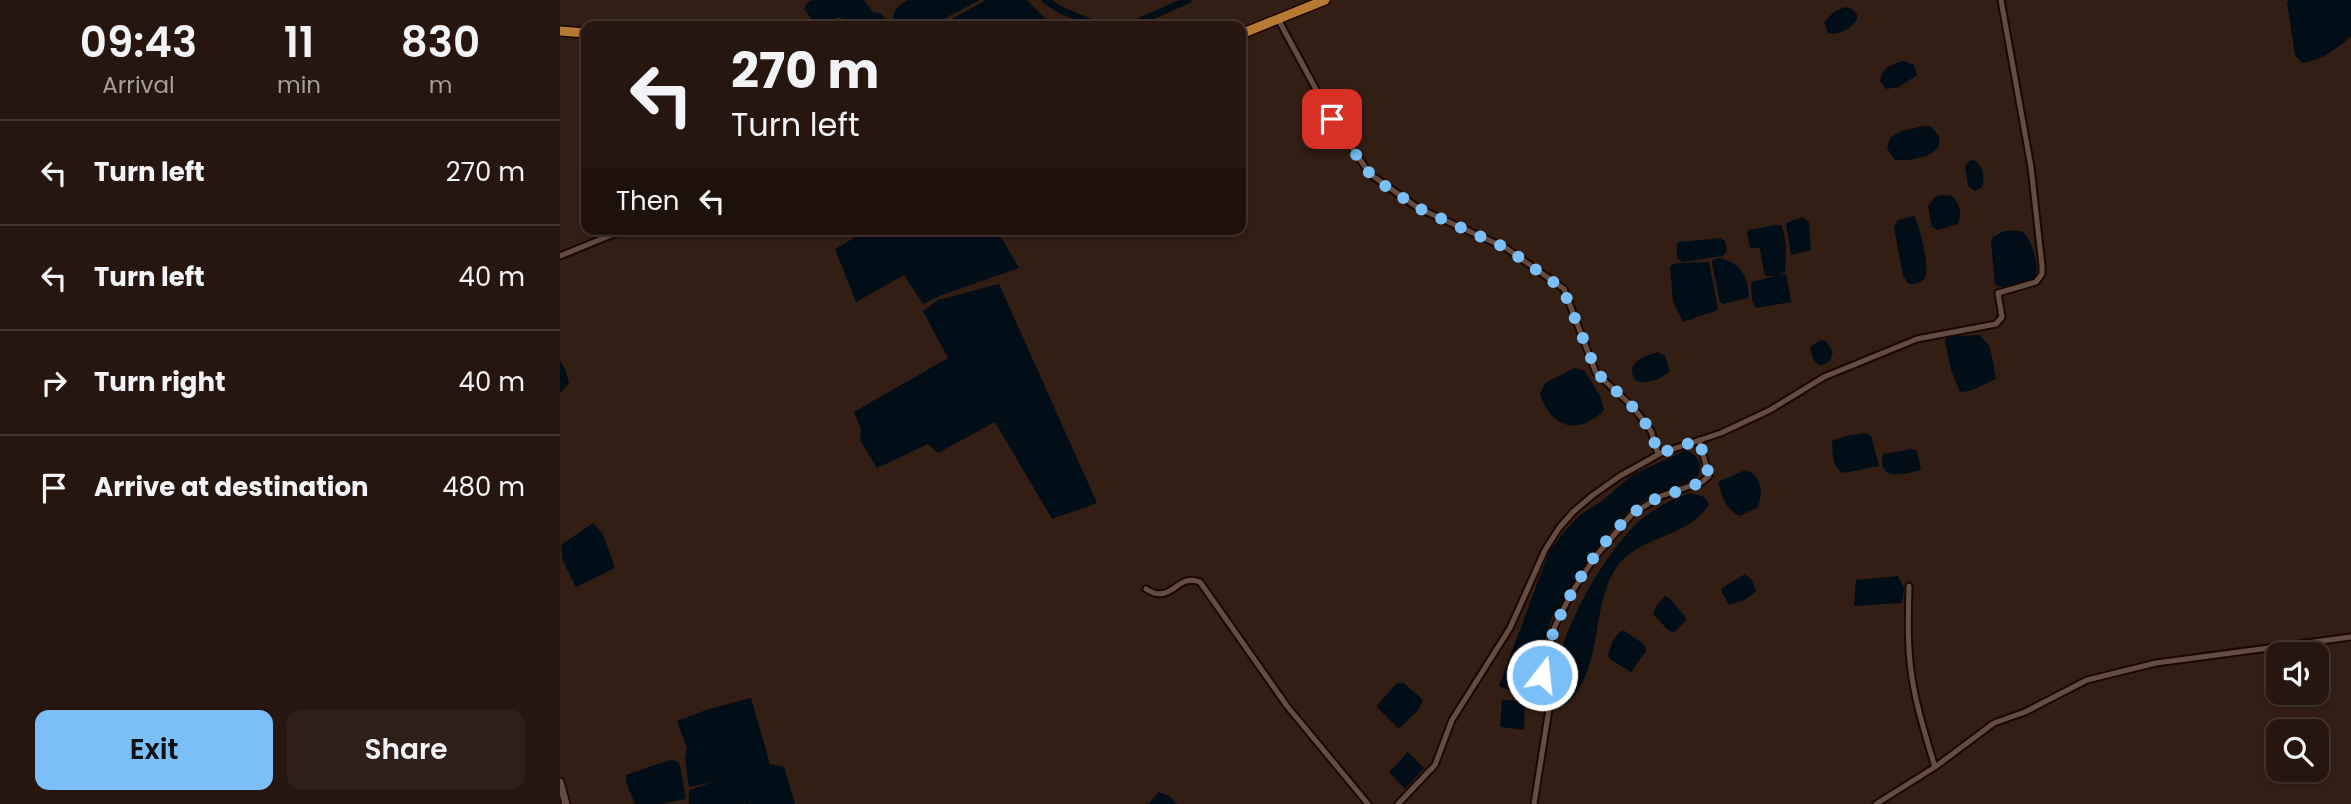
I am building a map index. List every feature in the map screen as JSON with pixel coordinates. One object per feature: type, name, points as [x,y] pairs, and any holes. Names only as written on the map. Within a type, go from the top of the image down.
[{"type":"highway","points":[[1246,32],[1278,19],[1302,4],[1325,0]]},
{"type":"highway","points":[[560,31],[581,33]]},
{"type":"main road","points":[[560,782],[566,804]]},
{"type":"street","points":[[1398,804],[1435,765],[1451,720],[1510,628],[1545,550],[1559,528],[1593,495],[1658,454],[1721,433],[1770,410],[1824,377],[1917,339],[1996,324],[2002,317],[1998,293],[2036,282],[2041,277],[2031,167],[2001,0]]},
{"type":"street","points":[[1278,19],[1332,119],[1370,174],[1418,208],[1506,248],[1563,289],[1597,373],[1640,416],[1651,431],[1658,454]]},
{"type":"street","points":[[560,256],[611,235]]},
{"type":"street","points":[[1534,804],[1549,709],[1542,675],[1556,626],[1572,592],[1588,568],[1632,514],[1661,496],[1702,482],[1709,475],[1699,440]]},
{"type":"street","points":[[1146,589],[1156,596],[1161,596],[1184,582],[1200,582],[1287,706],[1368,804]]},
{"type":"street","points":[[1909,586],[1908,638],[1913,687],[1935,767]]},
{"type":"street","points":[[1876,804],[1935,767],[1994,723],[2025,712],[2087,680],[2156,663],[2351,637]]},
{"type":"shaded area","points":[[864,0],[873,12],[882,14],[887,21],[844,21],[839,17],[830,21],[813,21],[804,9],[808,2]]},
{"type":"shaded area","points":[[908,0],[980,0],[940,21],[894,21],[895,11]]},
{"type":"shaded area","points":[[986,0],[1027,0],[1046,21],[948,21]]},
{"type":"shaded area","points":[[2288,0],[2351,0],[2351,36],[2322,57],[2302,63],[2295,55]]},
{"type":"shaded area","points":[[1845,7],[1857,14],[1857,20],[1844,31],[1828,33],[1824,22],[1834,12]]},
{"type":"shaded area","points":[[1904,61],[1914,65],[1917,75],[1899,87],[1886,89],[1880,81],[1883,72],[1891,65]]},
{"type":"shaded area","points":[[1930,126],[1938,135],[1937,148],[1932,153],[1916,159],[1894,159],[1887,148],[1890,138],[1901,131]]},
{"type":"shaded area","points":[[1974,160],[1980,165],[1983,176],[1982,187],[1975,191],[1968,186],[1965,166]]},
{"type":"shaded area","points":[[1952,196],[1957,202],[1960,216],[1958,224],[1938,230],[1932,227],[1928,206],[1935,197]]},
{"type":"shaded area","points":[[1914,216],[1924,247],[1926,273],[1922,281],[1909,284],[1903,276],[1894,227],[1898,220]]},
{"type":"shaded area","points":[[1803,217],[1809,222],[1811,250],[1791,255],[1786,223]]},
{"type":"shaded area","points":[[1781,225],[1785,237],[1785,272],[1780,275],[1786,274],[1791,302],[1756,308],[1752,300],[1751,282],[1775,276],[1766,276],[1764,273],[1760,248],[1750,248],[1747,233],[1749,230]]},
{"type":"shaded area","points":[[2004,231],[2021,231],[2028,238],[2036,266],[2035,277],[2030,282],[2008,288],[1995,284],[1991,243],[1993,237]]},
{"type":"shaded area","points":[[859,235],[1000,235],[1019,268],[923,304],[904,275],[856,302],[835,249]]},
{"type":"shaded area","points":[[1720,238],[1725,241],[1727,251],[1723,256],[1682,262],[1677,258],[1679,242]]},
{"type":"shaded area","points":[[1719,258],[1742,271],[1748,289],[1747,298],[1723,304],[1720,302],[1712,263]]},
{"type":"shaded area","points":[[1709,262],[1718,310],[1683,322],[1673,301],[1670,266],[1677,263]]},
{"type":"shaded area","points":[[999,284],[1097,503],[1052,519],[995,422],[938,453],[928,444],[877,468],[860,440],[861,429],[854,412],[948,358],[923,311],[938,300]]},
{"type":"shaded area","points":[[1980,335],[1990,347],[1996,379],[1970,391],[1960,392],[1951,370],[1945,340],[1950,336]]},
{"type":"shaded area","points":[[1821,340],[1826,341],[1833,352],[1830,361],[1820,366],[1815,362],[1810,350],[1811,346]]},
{"type":"shaded area","points":[[1658,352],[1665,356],[1670,371],[1654,380],[1635,380],[1632,369],[1637,361]]},
{"type":"shaded area","points":[[560,361],[569,383],[560,393]]},
{"type":"shaded area","points":[[1575,368],[1585,371],[1600,396],[1604,410],[1586,423],[1570,425],[1551,415],[1540,394],[1545,383]]},
{"type":"shaded area","points":[[1865,433],[1871,436],[1879,466],[1844,473],[1835,463],[1832,441]]},
{"type":"shaded area","points":[[1912,449],[1917,451],[1921,470],[1893,474],[1884,469],[1883,454]]},
{"type":"shaded area","points":[[1686,450],[1699,461],[1697,478],[1648,498],[1630,509],[1608,534],[1552,617],[1535,675],[1526,692],[1514,692],[1499,686],[1549,552],[1565,531],[1580,515],[1603,500],[1632,475]]},
{"type":"shaded area","points":[[1745,470],[1755,476],[1761,491],[1757,508],[1739,516],[1727,506],[1718,482]]},
{"type":"shaded area","points":[[1691,493],[1704,497],[1709,504],[1690,524],[1637,549],[1616,568],[1603,601],[1587,673],[1567,704],[1560,705],[1553,701],[1555,673],[1561,650],[1577,611],[1598,573],[1636,524],[1669,502]]},
{"type":"shaded area","points":[[593,523],[603,534],[615,568],[576,587],[563,561],[561,545]]},
{"type":"shaded area","points":[[1745,574],[1752,580],[1756,591],[1745,600],[1729,605],[1722,588]]},
{"type":"shaded area","points":[[1898,576],[1904,588],[1902,603],[1854,606],[1856,580]]},
{"type":"shaded area","points":[[1665,596],[1687,619],[1674,633],[1653,614]]},
{"type":"shaded area","points":[[1623,630],[1645,645],[1646,651],[1631,672],[1608,656],[1613,641]]},
{"type":"shaded area","points":[[1397,683],[1404,683],[1423,700],[1419,709],[1399,729],[1377,707]]},
{"type":"shaded area","points":[[751,698],[770,764],[784,767],[795,804],[689,804],[689,790],[714,782],[689,787],[685,758],[687,748],[677,721]]},
{"type":"shaded area","points":[[1502,700],[1525,701],[1524,730],[1500,727]]},
{"type":"shaded area","points":[[1408,752],[1424,768],[1405,789],[1389,772]]},
{"type":"shaded area","points":[[670,760],[677,761],[680,766],[686,799],[660,804],[635,804],[626,775]]},
{"type":"shaded area","points":[[1159,792],[1169,796],[1177,804],[1148,804]]},
{"type":"waterway","points":[[1045,0],[1087,21]]},
{"type":"waterway","points":[[1140,21],[1188,0]]},
{"type":"route","points":[[1332,119],[1375,179],[1418,208],[1506,248],[1563,289],[1597,373],[1640,416],[1651,431],[1658,454],[1699,440],[1709,475],[1702,482],[1661,496],[1647,504],[1618,528],[1572,592],[1556,626],[1542,675]]}]
